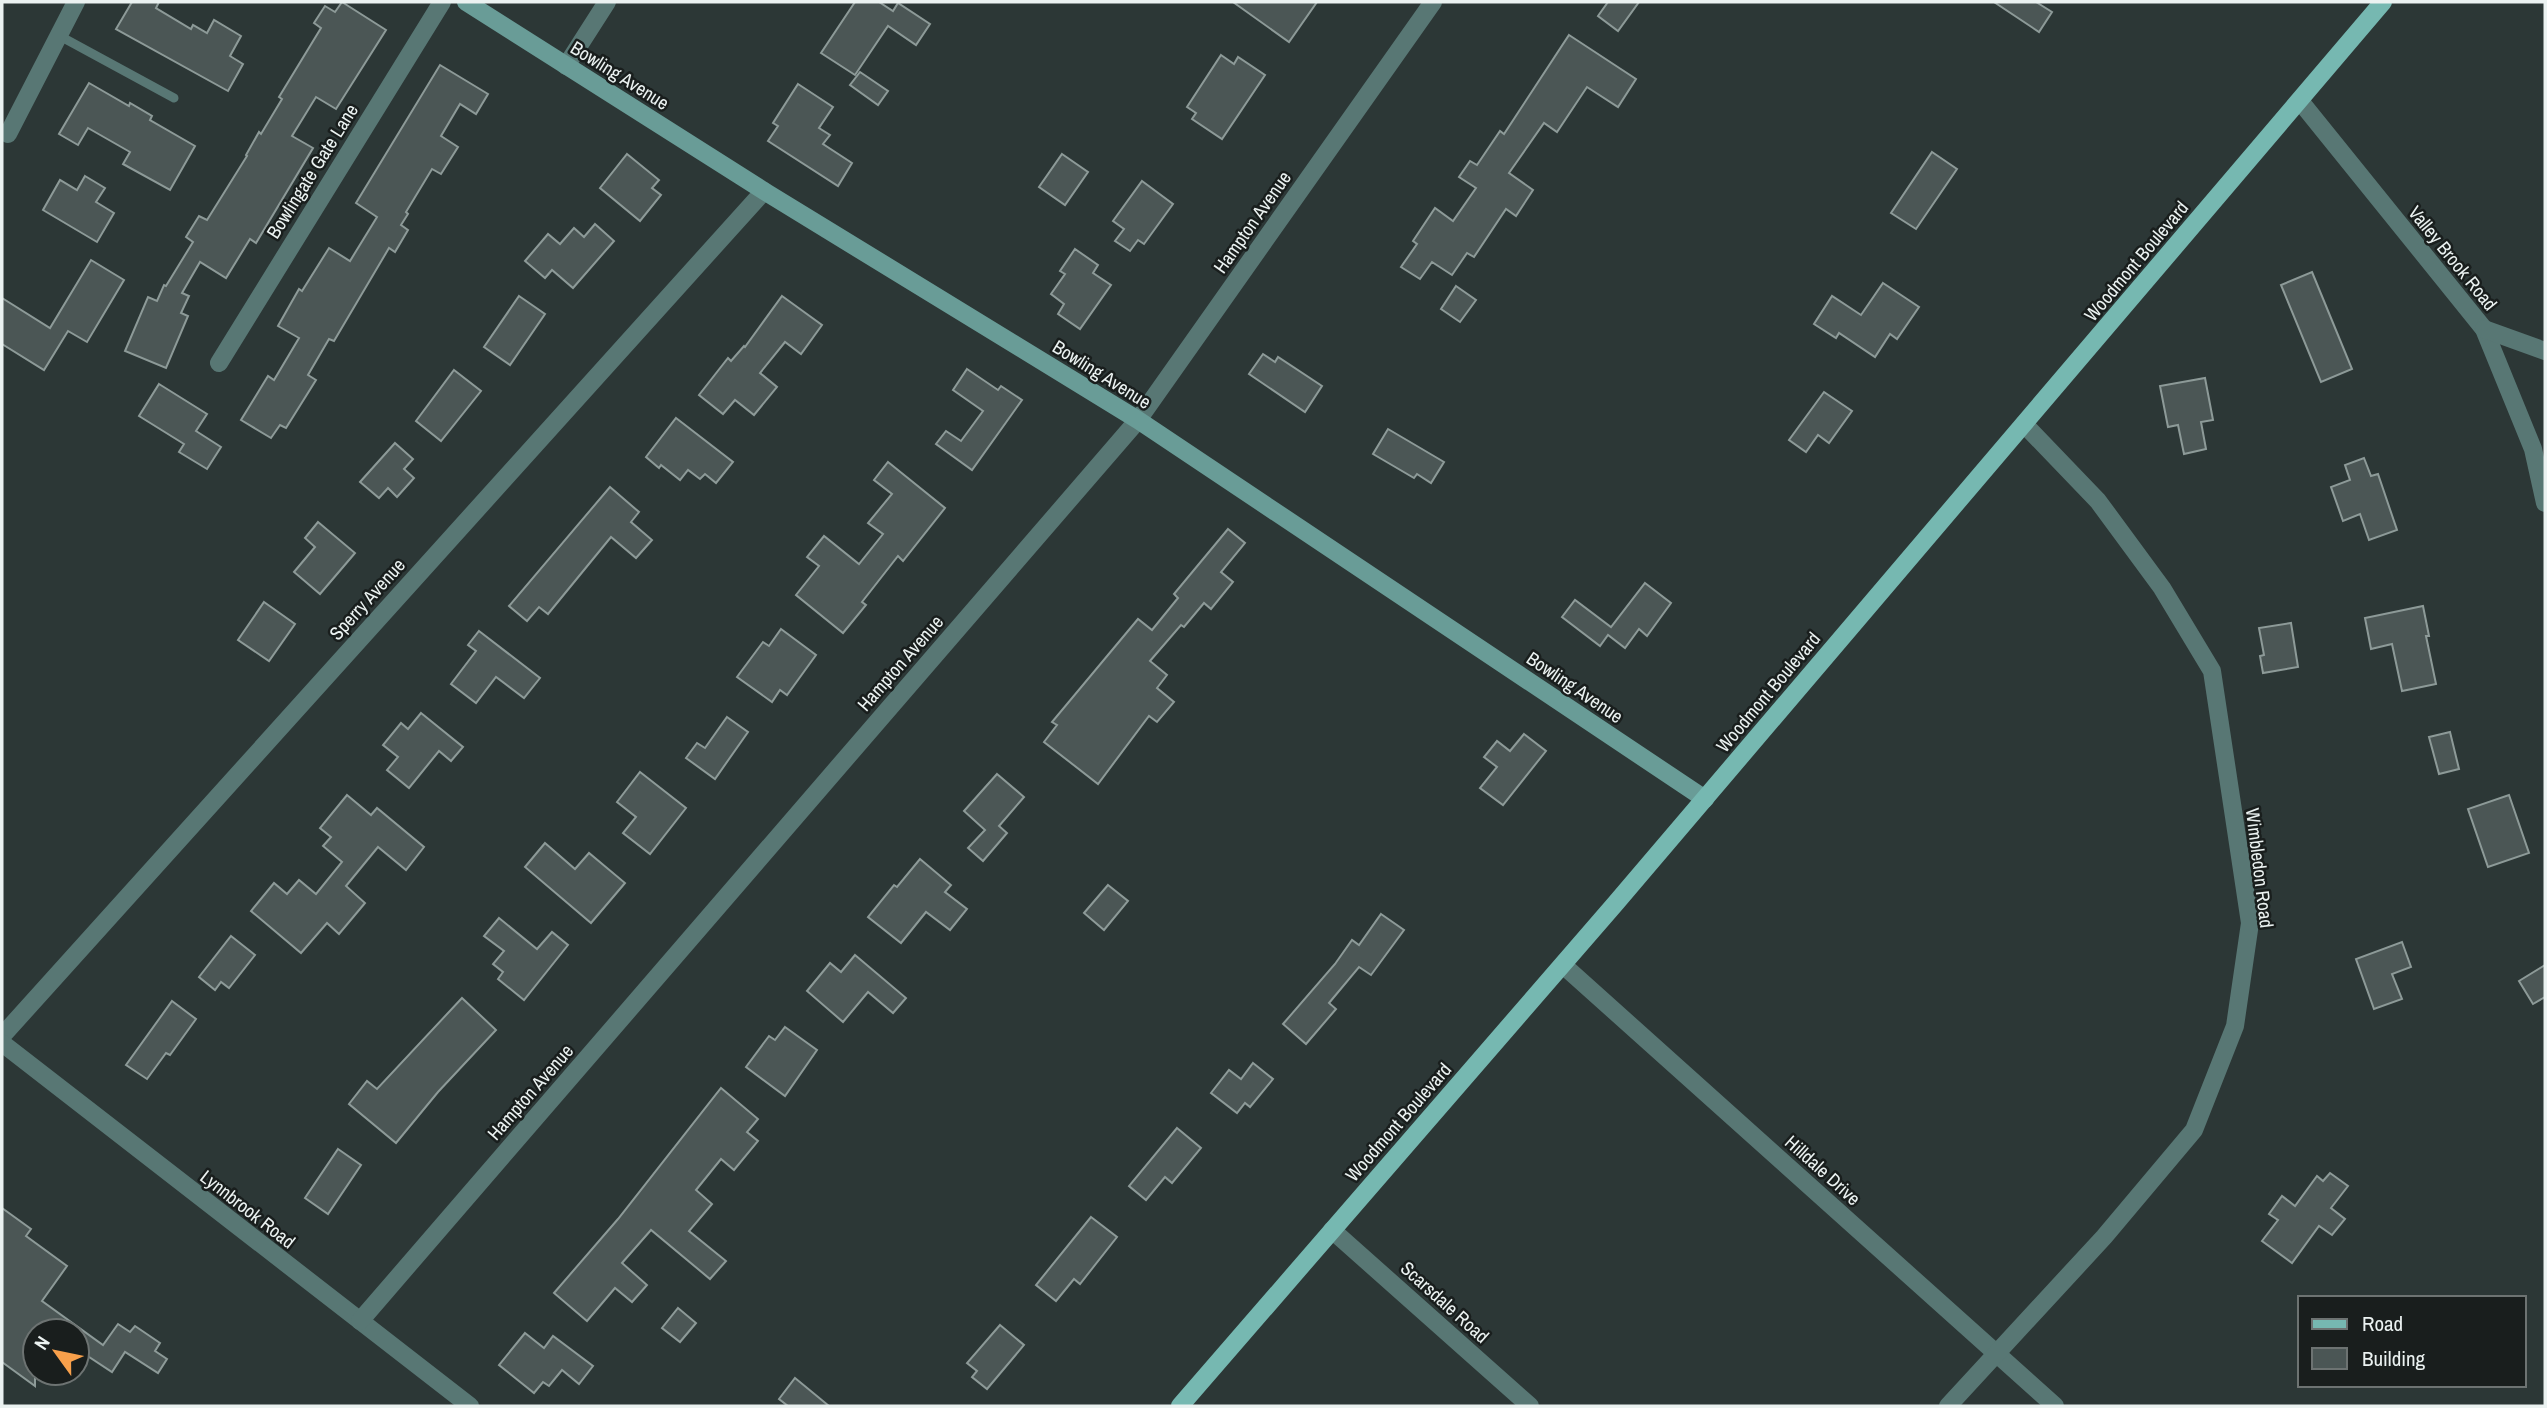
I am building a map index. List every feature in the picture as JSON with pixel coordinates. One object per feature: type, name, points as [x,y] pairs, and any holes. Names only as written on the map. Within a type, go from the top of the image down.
[{"type":"main road","name":"Woodmont Boulevard","points":[[1180,1406],[1563,965],[2383,2]]},
{"type":"street","points":[[8,134],[76,2]]},
{"type":"street","name":"Bowlingate Gate Lane","points":[[219,363],[442,2]]},
{"type":"street","name":"Bowling Avenue","points":[[466,2],[764,191],[1138,421],[1705,799]]},
{"type":"street","points":[[565,66],[607,2]]},
{"type":"street","name":"Hampton Avenue","points":[[360,1321],[1138,421],[1433,2]]},
{"type":"street","name":"Valley Brook Road","points":[[2300,101],[2484,329],[2533,449],[2545,503]]},
{"type":"street","name":"Sperry Avenue","points":[[2,1036],[764,191]]},
{"type":"street","points":[[2484,329],[2545,351]]},
{"type":"street","name":"Wimbledon Road","points":[[1948,1406],[2104,1237],[2194,1130],[2235,1026],[2250,923],[2212,671],[2162,588],[2098,501],[2024,424]]},
{"type":"street","name":"Hilldale Drive","points":[[1563,965],[2055,1406]]},
{"type":"street","name":"Lynnbrook Road","points":[[2,1043],[470,1406]]},
{"type":"street","name":"Scarsdale Road","points":[[1332,1230],[1530,1406]]},
{"type":"lane","points":[[58,36],[174,99]]},
{"type":"building","points":[[132,2],[159,2],[156,8],[191,29],[193,25],[207,33],[214,20],[241,36],[230,56],[243,64],[228,91],[116,29]]},
{"type":"building","points":[[342,2],[386,30],[336,109],[316,97],[292,136],[313,148],[256,243],[250,239],[226,278],[200,262],[182,293],[189,296],[181,313],[188,316],[166,368],[125,351],[148,297],[157,301],[164,285],[166,286],[193,242],[186,237],[199,216],[207,220],[259,132],[261,134],[282,99],[279,97],[321,28],[314,23],[325,6],[335,12]]},
{"type":"building","points":[[855,2],[879,2],[893,11],[898,3],[930,24],[916,45],[888,26],[855,75],[821,53]]},
{"type":"building","points":[[1233,2],[1317,2],[1289,42]]},
{"type":"building","points":[[1608,2],[1639,2],[1618,31],[1598,16]]},
{"type":"building","points":[[1994,2],[2036,2],[2052,12],[2039,32]]},
{"type":"building","points":[[1569,35],[1636,79],[1618,107],[1587,87],[1557,132],[1544,123],[1509,173],[1533,190],[1516,216],[1506,209],[1474,257],[1467,253],[1452,275],[1432,262],[1420,279],[1401,267],[1417,244],[1413,241],[1435,208],[1453,221],[1476,188],[1459,177],[1470,161],[1477,165],[1500,131],[1504,134]]},
{"type":"building","points":[[1221,55],[1234,64],[1238,57],[1265,75],[1222,139],[1192,119],[1196,113],[1187,107]]},
{"type":"building","points":[[440,65],[488,94],[476,114],[460,104],[441,136],[458,147],[441,174],[432,169],[406,212],[408,214],[401,225],[408,230],[395,252],[389,248],[334,341],[329,339],[308,375],[316,380],[286,428],[280,425],[271,438],[241,420],[268,376],[274,380],[299,338],[278,326],[299,289],[302,291],[329,248],[350,261],[377,217],[356,203]]},
{"type":"building","points":[[860,72],[888,91],[878,105],[850,85]]},
{"type":"building","points":[[89,83],[152,116],[150,120],[195,146],[170,190],[123,164],[130,152],[88,128],[78,145],[59,134]]},
{"type":"building","points":[[798,84],[833,107],[819,128],[830,135],[823,144],[852,163],[838,186],[768,141],[778,126],[773,123]]},
{"type":"building","points":[[1932,152],[1957,169],[1916,229],[1891,213]]},
{"type":"building","points":[[627,154],[659,180],[652,188],[661,195],[640,221],[600,188]]},
{"type":"building","points":[[1062,154],[1088,172],[1065,205],[1039,187]]},
{"type":"building","points":[[85,176],[105,188],[96,202],[114,213],[97,242],[43,210],[60,180],[77,190]]},
{"type":"building","points":[[1142,181],[1173,204],[1144,244],[1138,240],[1130,251],[1115,241],[1124,229],[1113,221]]},
{"type":"building","points":[[595,224],[614,241],[573,288],[552,270],[545,278],[525,261],[548,234],[560,244],[574,228],[584,237]]},
{"type":"building","points":[[1075,249],[1098,265],[1093,273],[1111,285],[1080,329],[1058,314],[1064,304],[1051,294],[1065,274],[1060,271]]},
{"type":"building","points":[[91,260],[124,280],[87,342],[68,331],[44,370],[2,344],[2,298],[50,328]]},
{"type":"building","points":[[2312,272],[2352,369],[2321,382],[2281,285]]},
{"type":"building","points":[[1883,283],[1919,307],[1897,339],[1890,334],[1875,357],[1839,333],[1836,338],[1814,324],[1832,296],[1861,315]]},
{"type":"building","points":[[1456,286],[1476,300],[1460,322],[1441,309]]},
{"type":"building","points":[[519,296],[545,314],[510,365],[484,347]]},
{"type":"building","points":[[782,296],[822,325],[801,354],[785,342],[760,373],[777,387],[754,415],[735,400],[723,414],[699,395],[728,358],[731,361],[745,347]]},
{"type":"building","points":[[1263,354],[1275,362],[1278,357],[1322,386],[1305,412],[1249,374]]},
{"type":"building","points":[[967,369],[998,390],[1001,386],[1022,400],[972,470],[936,444],[946,431],[961,441],[983,411],[953,390]]},
{"type":"building","points":[[454,370],[481,391],[441,441],[416,421]]},
{"type":"building","points":[[2205,378],[2213,420],[2201,422],[2206,449],[2184,454],[2178,425],[2168,427],[2160,386]]},
{"type":"building","points":[[159,384],[207,414],[196,431],[221,447],[207,469],[179,452],[184,444],[139,416]]},
{"type":"building","points":[[1824,392],[1852,411],[1829,443],[1818,435],[1806,452],[1789,440]]},
{"type":"building","points":[[676,418],[733,462],[716,483],[705,474],[700,479],[688,470],[680,480],[646,457]]},
{"type":"building","points":[[1388,429],[1444,462],[1431,483],[1417,474],[1414,478],[1373,454]]},
{"type":"building","points":[[395,443],[413,459],[404,469],[414,478],[397,497],[388,488],[379,498],[360,482]]},
{"type":"building","points":[[2364,458],[2371,476],[2378,474],[2397,530],[2369,540],[2360,514],[2343,521],[2331,487],[2350,480],[2345,465]]},
{"type":"building","points":[[888,462],[945,508],[903,561],[898,556],[862,602],[866,605],[843,633],[796,595],[819,566],[807,557],[824,536],[859,564],[883,534],[868,523],[892,494],[874,480]]},
{"type":"building","points":[[610,487],[639,512],[631,522],[652,540],[636,558],[611,537],[548,614],[539,607],[527,621],[509,606]]},
{"type":"building","points":[[318,522],[355,553],[320,594],[294,572],[315,547],[305,538]]},
{"type":"building","points":[[1228,529],[1245,543],[1221,572],[1233,582],[1211,609],[1204,603],[1150,661],[1167,675],[1157,688],[1174,702],[1157,722],[1149,716],[1098,784],[1044,742],[1057,725],[1052,722],[1138,619],[1152,630],[1178,598],[1174,594]]},
{"type":"building","points":[[1645,583],[1671,603],[1647,636],[1639,629],[1625,648],[1608,635],[1600,646],[1562,617],[1575,600],[1611,627]]},
{"type":"building","points":[[264,602],[295,624],[269,661],[238,640]]},
{"type":"building","points":[[2423,606],[2436,684],[2402,691],[2392,644],[2371,649],[2365,618]]},
{"type":"building","points":[[2291,623],[2298,667],[2263,673],[2260,656],[2264,655],[2259,628]]},
{"type":"building","points":[[781,629],[816,655],[787,695],[780,690],[772,702],[737,677],[763,642],[769,646]]},
{"type":"building","points":[[479,631],[540,678],[524,698],[496,677],[476,703],[451,684],[476,651],[468,645]]},
{"type":"building","points":[[421,713],[463,747],[451,761],[439,751],[409,788],[387,770],[398,757],[383,745],[401,723],[408,729]]},
{"type":"building","points":[[727,717],[748,732],[715,779],[686,758],[697,743],[705,748]]},
{"type":"building","points":[[2450,732],[2459,769],[2439,774],[2429,737]]},
{"type":"building","points":[[1524,734],[1546,751],[1503,805],[1480,788],[1497,767],[1484,757],[1497,741],[1510,751]]},
{"type":"building","points":[[640,772],[686,808],[650,854],[623,833],[636,817],[617,802]]},
{"type":"building","points":[[997,774],[1024,797],[999,826],[1007,833],[983,861],[968,848],[985,830],[964,811]]},
{"type":"building","points":[[347,795],[371,815],[377,808],[424,847],[406,870],[378,847],[346,886],[365,903],[339,934],[327,923],[301,953],[251,911],[274,883],[287,894],[299,880],[316,894],[342,862],[323,846],[331,837],[320,828]]},
{"type":"building","points":[[2509,795],[2529,853],[2488,867],[2468,809]]},
{"type":"building","points":[[545,843],[575,869],[589,853],[625,883],[591,923],[525,867]]},
{"type":"building","points":[[920,859],[951,885],[945,892],[967,909],[950,930],[926,912],[901,943],[868,917]]},
{"type":"building","points":[[1108,885],[1128,901],[1104,930],[1084,913]]},
{"type":"building","points":[[1381,914],[1404,930],[1371,975],[1359,967],[1329,1003],[1336,1009],[1306,1044],[1283,1024],[1352,940],[1359,945]]},
{"type":"building","points":[[499,918],[537,949],[552,932],[568,945],[524,1000],[498,979],[503,972],[493,964],[504,951],[484,936]]},
{"type":"building","points":[[231,936],[255,955],[229,988],[221,982],[215,990],[199,977]]},
{"type":"building","points":[[2402,942],[2411,967],[2392,974],[2402,999],[2374,1009],[2356,959]]},
{"type":"building","points":[[855,955],[906,998],[893,1013],[868,992],[843,1022],[807,991],[830,963],[841,972]]},
{"type":"building","points":[[2545,965],[2545,997],[2533,1004],[2519,981]]},
{"type":"building","points":[[462,998],[496,1030],[438,1092],[396,1143],[349,1104],[367,1081],[377,1089]]},
{"type":"building","points":[[172,1001],[196,1019],[170,1055],[166,1053],[147,1079],[126,1065]]},
{"type":"building","points":[[785,1027],[817,1050],[785,1096],[746,1067],[769,1036],[775,1040]]},
{"type":"building","points":[[1253,1063],[1273,1079],[1250,1107],[1245,1103],[1237,1113],[1211,1093],[1229,1070],[1241,1079]]},
{"type":"building","points":[[721,1088],[758,1119],[747,1132],[758,1141],[734,1170],[721,1159],[696,1190],[712,1204],[689,1231],[726,1261],[710,1279],[651,1230],[622,1263],[647,1285],[632,1302],[615,1288],[587,1321],[554,1293],[618,1219]]},
{"type":"building","points":[[1177,1128],[1201,1148],[1172,1183],[1165,1177],[1146,1200],[1129,1186]]},
{"type":"building","points":[[338,1149],[361,1165],[328,1214],[305,1198]]},
{"type":"building","points":[[2330,1173],[2348,1186],[2331,1208],[2345,1219],[2332,1235],[2319,1226],[2292,1263],[2262,1241],[2278,1220],[2269,1214],[2282,1196],[2295,1206],[2317,1176],[2323,1181]]},
{"type":"building","points":[[2,1208],[31,1229],[26,1236],[67,1266],[42,1301],[64,1317],[21,1317],[21,1376],[2,1362]]},
{"type":"building","points":[[1091,1217],[1117,1237],[1080,1284],[1074,1279],[1056,1301],[1036,1285]]},
{"type":"building","points":[[678,1308],[696,1323],[680,1342],[662,1328]]},
{"type":"building","points":[[118,1324],[130,1332],[135,1326],[160,1343],[155,1351],[167,1359],[158,1373],[125,1352],[112,1372],[91,1358],[91,1336],[103,1345]]},
{"type":"building","points":[[1000,1325],[1024,1345],[987,1389],[972,1377],[977,1371],[967,1363]]},
{"type":"building","points":[[525,1333],[544,1348],[553,1336],[593,1366],[579,1384],[562,1370],[549,1386],[543,1382],[534,1393],[499,1365]]},
{"type":"building","points":[[795,1378],[829,1406],[788,1406],[779,1399]]}]
